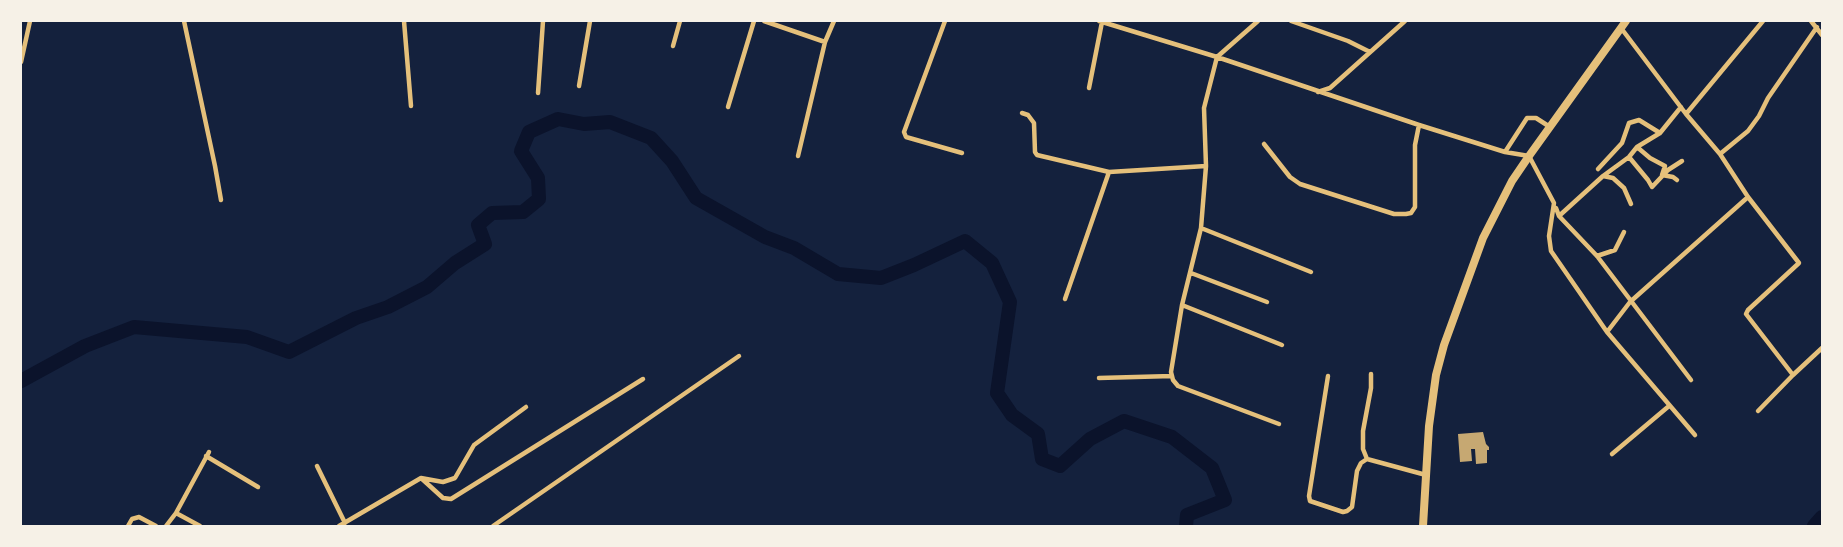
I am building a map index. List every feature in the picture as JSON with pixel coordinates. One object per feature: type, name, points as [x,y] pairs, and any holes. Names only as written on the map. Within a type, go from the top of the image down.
[{"type":"highway","points":[[1423,526],[1429,426],[1436,375],[1444,345],[1483,238],[1512,181],[1624,24]]},
{"type":"street","points":[[21,62],[30,21]]},
{"type":"street","points":[[184,21],[215,166],[220,200]]},
{"type":"street","points":[[404,21],[411,106]]},
{"type":"street","points":[[538,93],[543,21]]},
{"type":"street","points":[[579,86],[590,21]]},
{"type":"street","points":[[673,46],[680,21]]},
{"type":"street","points":[[728,107],[754,21]]},
{"type":"street","points":[[764,21],[825,42]]},
{"type":"street","points":[[798,156],[825,42],[834,21]]},
{"type":"street","points":[[945,21],[904,132],[906,137],[962,153]]},
{"type":"street","points":[[1258,21],[1217,57],[1204,108],[1206,166],[1201,228],[1182,305],[1171,372],[1178,386],[1279,424]]},
{"type":"street","points":[[1291,21],[1348,41],[1370,52]]},
{"type":"street","points":[[1318,92],[1330,88],[1406,21]]},
{"type":"street","points":[[1686,114],[1763,21]]},
{"type":"street","points":[[1811,21],[1822,34]]},
{"type":"street","points":[[1089,88],[1100,22],[1217,57],[1505,152],[1529,156],[1559,216],[1597,256],[1691,380]]},
{"type":"street","points":[[1624,24],[1686,114],[1720,154],[1748,197],[1799,263],[1746,314],[1793,375]]},
{"type":"street","points":[[1720,154],[1748,131],[1760,116],[1768,98],[1817,27]]},
{"type":"street","points":[[1559,216],[1603,176],[1629,157],[1635,148],[1660,133],[1681,107]]},
{"type":"street","points":[[1022,113],[1029,115],[1034,123],[1035,154],[1109,172],[1206,166]]},
{"type":"street","points":[[1505,152],[1527,118],[1536,117],[1550,127]]},
{"type":"street","points":[[1598,169],[1622,143],[1629,123],[1639,120],[1660,133]]},
{"type":"street","points":[[1264,144],[1290,177],[1300,184],[1394,214],[1406,214],[1411,213],[1415,207],[1415,145],[1419,125]]},
{"type":"street","points":[[1622,143],[1665,166],[1662,175]]},
{"type":"street","points":[[1629,157],[1652,187],[1662,175],[1683,161]]},
{"type":"street","points":[[1065,299],[1109,172]]},
{"type":"street","points":[[1662,175],[1677,180]]},
{"type":"street","points":[[1603,176],[1613,178],[1624,188],[1631,204]]},
{"type":"street","points":[[1607,332],[1630,302],[1748,197]]},
{"type":"street","points":[[1554,203],[1549,236],[1551,251],[1607,332],[1695,435]]},
{"type":"street","points":[[1201,228],[1311,272]]},
{"type":"street","points":[[1597,256],[1615,250],[1624,232]]},
{"type":"street","points":[[1191,273],[1268,302]]},
{"type":"street","points":[[1182,305],[1281,345]]},
{"type":"street","points":[[1758,411],[1822,348]]},
{"type":"street","points":[[493,526],[739,356]]},
{"type":"street","points":[[1367,459],[1363,449],[1363,430],[1371,387],[1371,374]]},
{"type":"street","points":[[1099,378],[1172,376]]},
{"type":"street","points":[[1328,376],[1309,500],[1343,512],[1347,511],[1352,507],[1357,471],[1361,463],[1367,459],[1426,475]]},
{"type":"street","points":[[421,478],[443,498],[451,499],[643,379]]},
{"type":"street","points":[[1612,454],[1669,406]]},
{"type":"street","points":[[339,526],[421,478],[444,482],[455,478],[474,445],[526,408]]},
{"type":"street","points":[[166,526],[176,513],[207,454],[258,486]]},
{"type":"street","points":[[317,466],[345,522]]},
{"type":"street","points":[[176,513],[200,526]]},
{"type":"street","points":[[128,526],[132,519],[138,517],[156,526]]},
{"type":"building","points":[[1483,432],[1489,447],[1487,463],[1476,464],[1475,449],[1471,449],[1472,461],[1460,462],[1458,434]]},
{"type":"waterway","points":[[21,381],[85,346],[134,327],[247,337],[289,352],[356,318],[388,307],[427,287],[455,263],[485,244],[478,225],[492,213],[523,212],[539,199],[538,178],[521,151],[529,132],[558,119],[584,124],[610,122],[651,138],[672,161],[696,198],[765,237],[794,248],[838,274],[881,278],[965,241],[992,263],[1010,302],[997,393],[1012,415],[1038,434],[1042,459],[1060,466],[1090,439],[1124,421],[1172,437],[1212,468],[1225,500],[1187,515],[1186,526]]},
{"type":"waterway","points":[[1814,526],[1822,517]]}]
